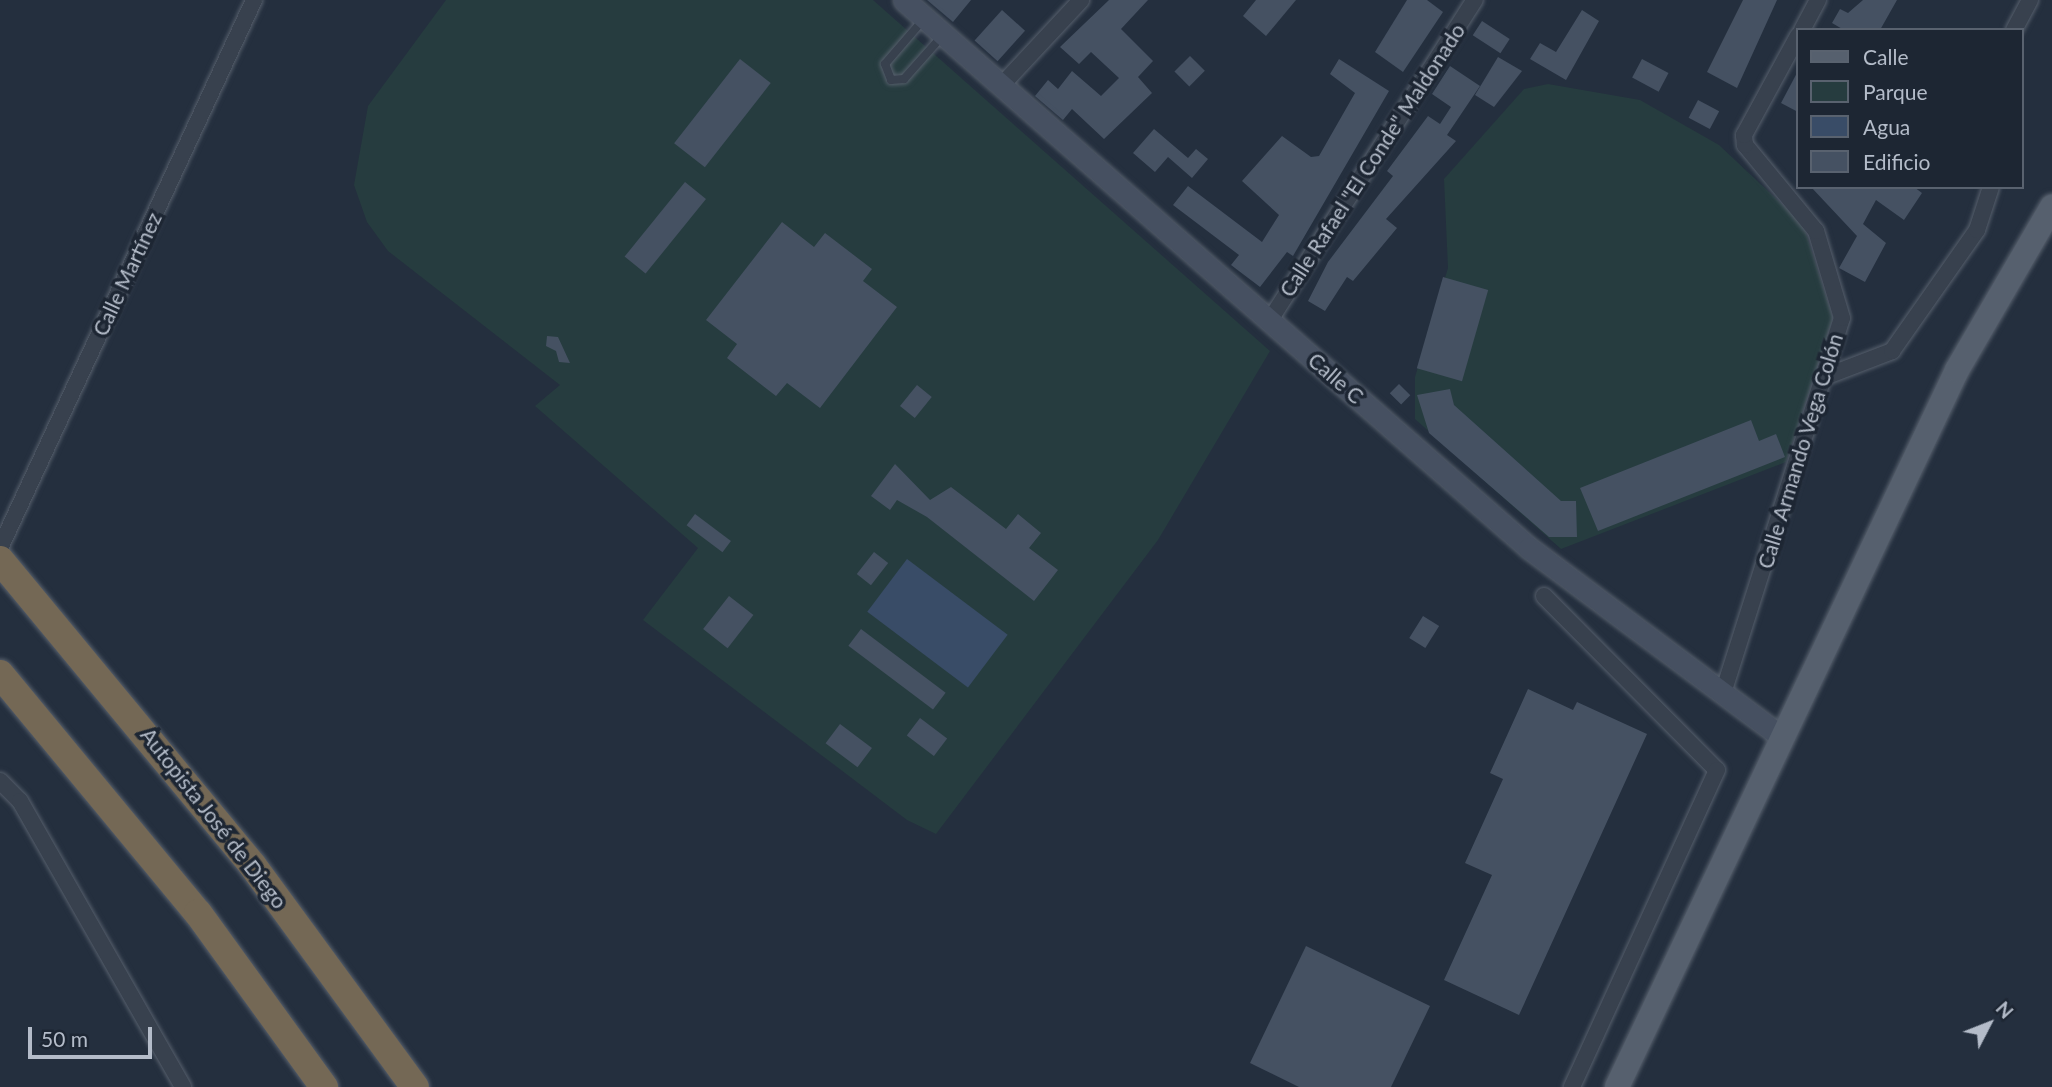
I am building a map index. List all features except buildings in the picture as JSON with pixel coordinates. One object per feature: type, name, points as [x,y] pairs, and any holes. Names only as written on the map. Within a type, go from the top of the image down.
[{"type":"highway","name":"Autopista José de Diego","points":[[0,560],[121,698],[415,1087]]},
{"type":"highway","points":[[0,674],[198,914],[324,1087]]},
{"type":"main road","points":[[1617,1087],[1957,370],[2052,207]]},
{"type":"street","name":"Calle Martínez","points":[[0,548],[254,0]]},
{"type":"street","name":"Calle C","points":[[904,0],[1000,87],[1529,548],[1783,738]]},
{"type":"street","points":[[1000,87],[1081,0]]},
{"type":"street","name":"Calle Rafael \"El Conde\" Maldonado","points":[[1270,320],[1475,0]]},
{"type":"street","points":[[1803,28],[1818,0]]},
{"type":"street","points":[[2015,28],[2030,0]]},
{"type":"street","name":"Calle Armando Vega Colón","points":[[1723,693],[1827,376],[1842,318],[1825,249],[1745,145],[1744,135],[1797,38]]},
{"type":"street","points":[[1827,376],[1892,351],[1977,230],[1990,189]]},
{"type":"street","points":[[1544,596],[1717,770],[1572,1087]]},
{"type":"street","points":[[0,781],[20,801],[183,1087]]},
{"type":"lane","points":[[925,19],[885,64],[891,80],[904,79],[943,35]]},
{"type":"green space","points":[[446,0],[873,0],[1270,351],[1158,540],[936,834],[907,820],[643,620],[698,548],[535,406],[560,385],[388,251],[367,222],[354,185],[368,106]]},
{"type":"green space","points":[[1548,84],[1640,100],[1719,145],[1803,224],[1833,318],[1786,462],[1561,549],[1415,419],[1415,377],[1448,268],[1444,179],[1524,89]]},
{"type":"water","points":[[907,559],[1008,635],[968,688],[867,612]]}]
